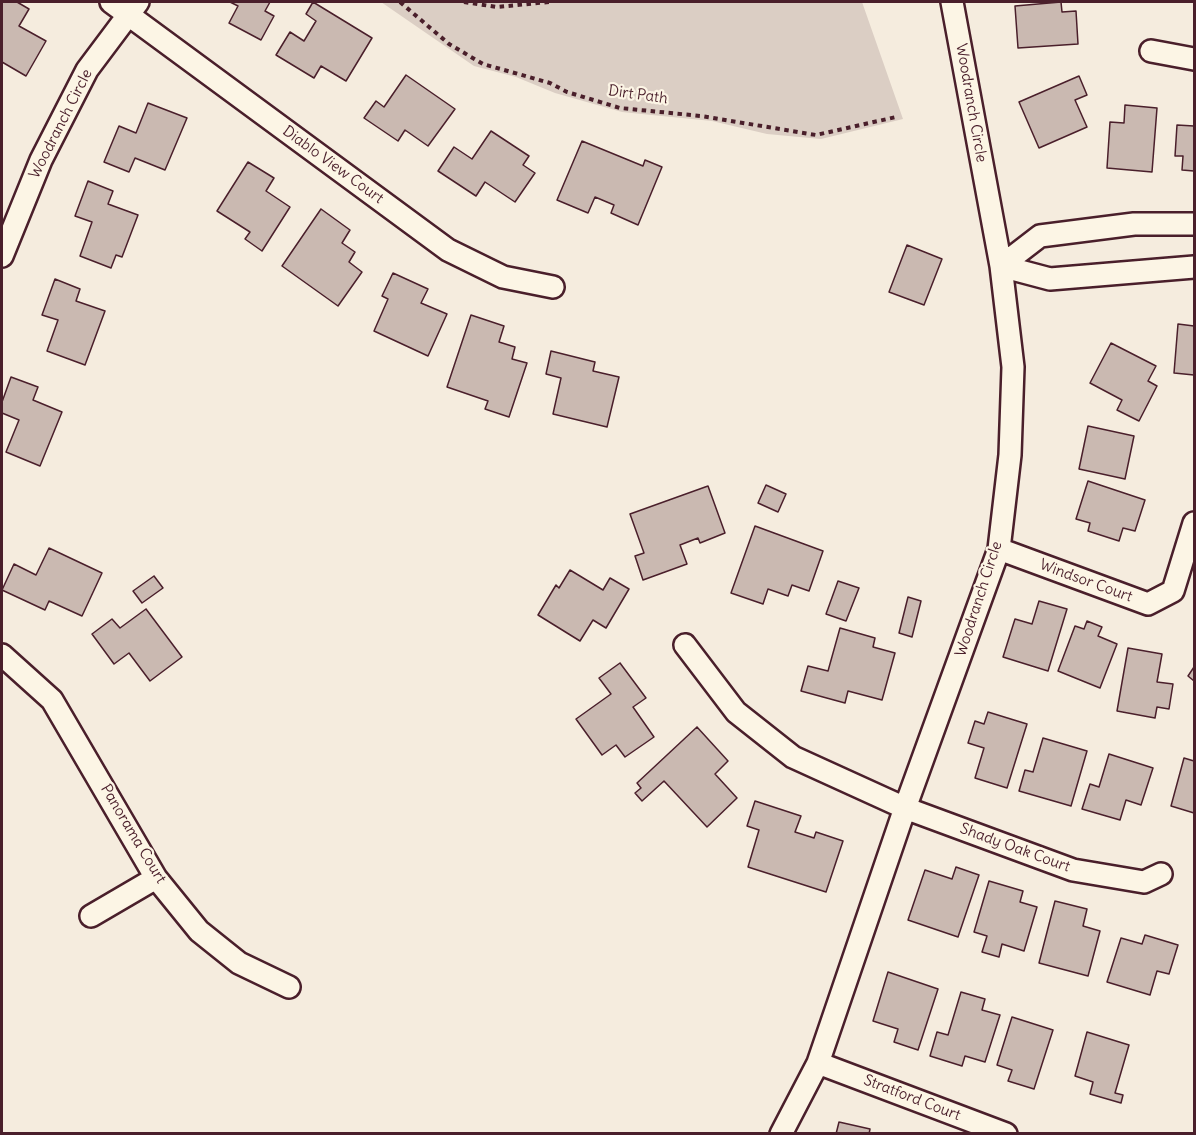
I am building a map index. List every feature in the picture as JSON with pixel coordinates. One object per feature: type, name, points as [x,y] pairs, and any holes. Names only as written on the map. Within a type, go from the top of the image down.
[{"type":"street","name":"Woodranch Circle","points":[[781,1134],[818,1063],[905,808],[999,549],[1010,455],[1013,367],[1001,266],[952,2]]},
{"type":"street","name":"Woodranch Circle","points":[[2,256],[41,160],[87,70],[125,5]]},
{"type":"street","name":"Diablo View Court","points":[[125,5],[448,250],[503,277],[553,287]]},
{"type":"street","points":[[1151,51],[1194,59]]},
{"type":"street","points":[[1001,266],[1040,236],[1134,224],[1194,224]]},
{"type":"street","points":[[1001,266],[1050,279],[1194,267]]},
{"type":"street","name":"Windsor Court","points":[[999,549],[1148,604],[1173,591],[1194,523]]},
{"type":"street","name":"Shady Oak Court","points":[[685,645],[736,712],[794,757],[905,808],[1073,870],[1144,882],[1161,874]]},
{"type":"street","name":"Panorama Court","points":[[2,655],[52,700],[156,878],[200,931],[239,963],[289,987]]},
{"type":"street","points":[[91,916],[156,878]]},
{"type":"street","name":"Stratford Court","points":[[818,1063],[1006,1134]]},
{"type":"path","name":"Dirt Path","points":[[400,2],[449,45],[483,64],[550,83],[567,92],[620,108],[700,116],[816,135],[896,117]]},
{"type":"path","points":[[464,2],[497,7],[549,2]]},
{"type":"shaded area","points":[[381,2],[862,2],[903,119],[821,139],[767,134],[712,121],[622,112],[555,93],[516,77],[474,66]]},
{"type":"building","points":[[2,2],[17,2],[29,9],[19,26],[46,41],[26,76],[2,62]]},
{"type":"building","points":[[230,2],[270,2],[265,11],[274,16],[261,40],[229,23],[238,6]]},
{"type":"building","points":[[313,2],[372,38],[346,81],[321,66],[314,78],[276,55],[290,32],[304,41],[316,21],[306,14]]},
{"type":"building","points":[[1061,2],[1062,12],[1076,11],[1078,44],[1018,48],[1015,6]]},
{"type":"building","points":[[406,75],[455,109],[428,146],[405,130],[398,141],[364,118],[376,101],[384,107]]},
{"type":"building","points":[[1079,76],[1087,95],[1075,100],[1087,127],[1039,148],[1019,102]]},
{"type":"building","points":[[148,103],[187,118],[165,170],[135,158],[129,172],[104,162],[119,126],[136,133]]},
{"type":"building","points":[[1125,105],[1157,108],[1152,172],[1107,168],[1110,122],[1124,123]]},
{"type":"building","points":[[1177,125],[1194,126],[1194,171],[1182,170],[1183,156],[1175,156]]},
{"type":"building","points":[[491,131],[529,156],[523,165],[535,173],[515,202],[485,182],[476,196],[438,171],[454,147],[472,159]]},
{"type":"building","points":[[582,141],[643,166],[645,160],[662,167],[638,225],[611,213],[614,205],[595,197],[588,213],[557,200]]},
{"type":"building","points":[[248,162],[274,178],[266,191],[290,207],[262,251],[245,239],[250,232],[217,211]]},
{"type":"building","points":[[88,181],[113,191],[108,204],[138,215],[122,257],[116,255],[111,268],[80,256],[92,222],[75,216]]},
{"type":"building","points":[[321,209],[350,230],[342,243],[355,252],[349,262],[362,272],[338,306],[282,266]]},
{"type":"building","points":[[907,245],[942,259],[924,305],[889,292]]},
{"type":"building","points":[[393,273],[428,289],[421,303],[447,314],[428,356],[374,331],[388,299],[382,296]]},
{"type":"building","points":[[55,279],[80,289],[76,301],[105,311],[85,365],[47,351],[58,320],[42,315]]},
{"type":"building","points":[[471,315],[504,326],[499,342],[515,347],[512,359],[527,363],[509,417],[485,409],[488,401],[447,387]]},
{"type":"building","points":[[1178,324],[1194,326],[1194,375],[1174,373]]},
{"type":"building","points":[[1111,343],[1156,366],[1148,381],[1157,386],[1139,421],[1117,410],[1122,400],[1090,383]]},
{"type":"building","points":[[551,351],[595,362],[593,371],[619,377],[607,427],[553,414],[561,378],[546,374]]},
{"type":"building","points":[[11,377],[38,387],[33,400],[62,412],[40,466],[6,452],[19,420],[2,413],[2,402]]},
{"type":"building","points":[[1088,426],[1134,436],[1125,479],[1079,469]]},
{"type":"building","points":[[1088,481],[1145,500],[1135,531],[1123,528],[1119,541],[1088,531],[1090,523],[1076,519]]},
{"type":"building","points":[[766,485],[786,494],[778,512],[758,503]]},
{"type":"building","points":[[708,486],[725,533],[700,543],[698,538],[680,545],[687,564],[643,580],[635,556],[644,553],[630,514]]},
{"type":"building","points":[[755,526],[823,551],[809,591],[792,585],[788,596],[768,589],[763,604],[731,593]]},
{"type":"building","points":[[49,548],[102,573],[82,616],[49,601],[45,610],[2,590],[14,564],[36,575]]},
{"type":"building","points":[[570,570],[603,590],[610,578],[629,589],[606,628],[593,620],[580,641],[538,615],[556,585],[559,588]]},
{"type":"building","points":[[154,576],[163,588],[142,603],[133,591]]},
{"type":"building","points":[[838,581],[859,588],[846,621],[826,614]]},
{"type":"building","points":[[908,597],[921,601],[912,637],[899,633]]},
{"type":"building","points":[[1039,601],[1067,609],[1048,671],[1003,657],[1015,619],[1032,624]]},
{"type":"building","points":[[146,609],[182,657],[150,681],[129,653],[114,664],[92,634],[112,619],[120,628]]},
{"type":"building","points":[[1087,621],[1102,627],[1098,636],[1117,644],[1100,688],[1058,671],[1075,626],[1084,629]]},
{"type":"building","points":[[840,628],[875,638],[873,647],[895,653],[882,700],[848,691],[845,703],[801,691],[808,666],[828,671]]},
{"type":"building","points":[[1128,648],[1162,654],[1157,682],[1173,684],[1169,709],[1157,707],[1155,718],[1117,711]]},
{"type":"building","points":[[620,663],[646,698],[633,707],[654,737],[625,757],[616,745],[602,755],[576,719],[611,694],[599,678]]},
{"type":"building","points":[[1194,667],[1194,681],[1188,676]]},
{"type":"building","points":[[988,712],[1027,724],[1007,788],[975,778],[984,748],[968,743],[975,721],[984,724]]},
{"type":"building","points":[[697,727],[728,761],[715,774],[737,798],[707,827],[664,781],[642,801],[635,793],[641,788],[637,783]]},
{"type":"building","points":[[1043,738],[1087,751],[1071,806],[1019,791],[1025,770],[1033,772]]},
{"type":"building","points":[[1109,754],[1153,768],[1141,805],[1126,800],[1120,820],[1082,809],[1090,784],[1099,787]]},
{"type":"building","points":[[1184,758],[1194,761],[1194,813],[1171,806]]},
{"type":"building","points":[[755,801],[801,816],[795,832],[814,838],[816,832],[843,841],[826,892],[748,867],[759,830],[747,826]]},
{"type":"building","points":[[956,867],[979,875],[958,937],[908,920],[925,870],[952,879]]},
{"type":"building","points":[[989,881],[1023,891],[1020,902],[1037,907],[1024,951],[1002,944],[999,957],[982,952],[987,936],[974,932]]},
{"type":"building","points":[[1055,901],[1087,909],[1083,926],[1100,931],[1088,976],[1039,963]]},
{"type":"building","points":[[1145,935],[1178,945],[1169,974],[1157,971],[1150,995],[1107,982],[1121,938],[1142,944]]},
{"type":"building","points":[[888,972],[938,989],[918,1050],[894,1042],[898,1029],[873,1021]]},
{"type":"building","points":[[961,992],[985,999],[982,1010],[1000,1015],[985,1062],[965,1056],[962,1066],[930,1056],[937,1032],[948,1035]]},
{"type":"building","points":[[1012,1017],[1053,1030],[1034,1089],[1008,1081],[1012,1070],[997,1065]]},
{"type":"building","points":[[1087,1032],[1129,1045],[1115,1093],[1123,1095],[1121,1103],[1090,1094],[1093,1082],[1075,1076]]},
{"type":"building","points":[[839,1122],[870,1129],[869,1134],[836,1134]]}]
